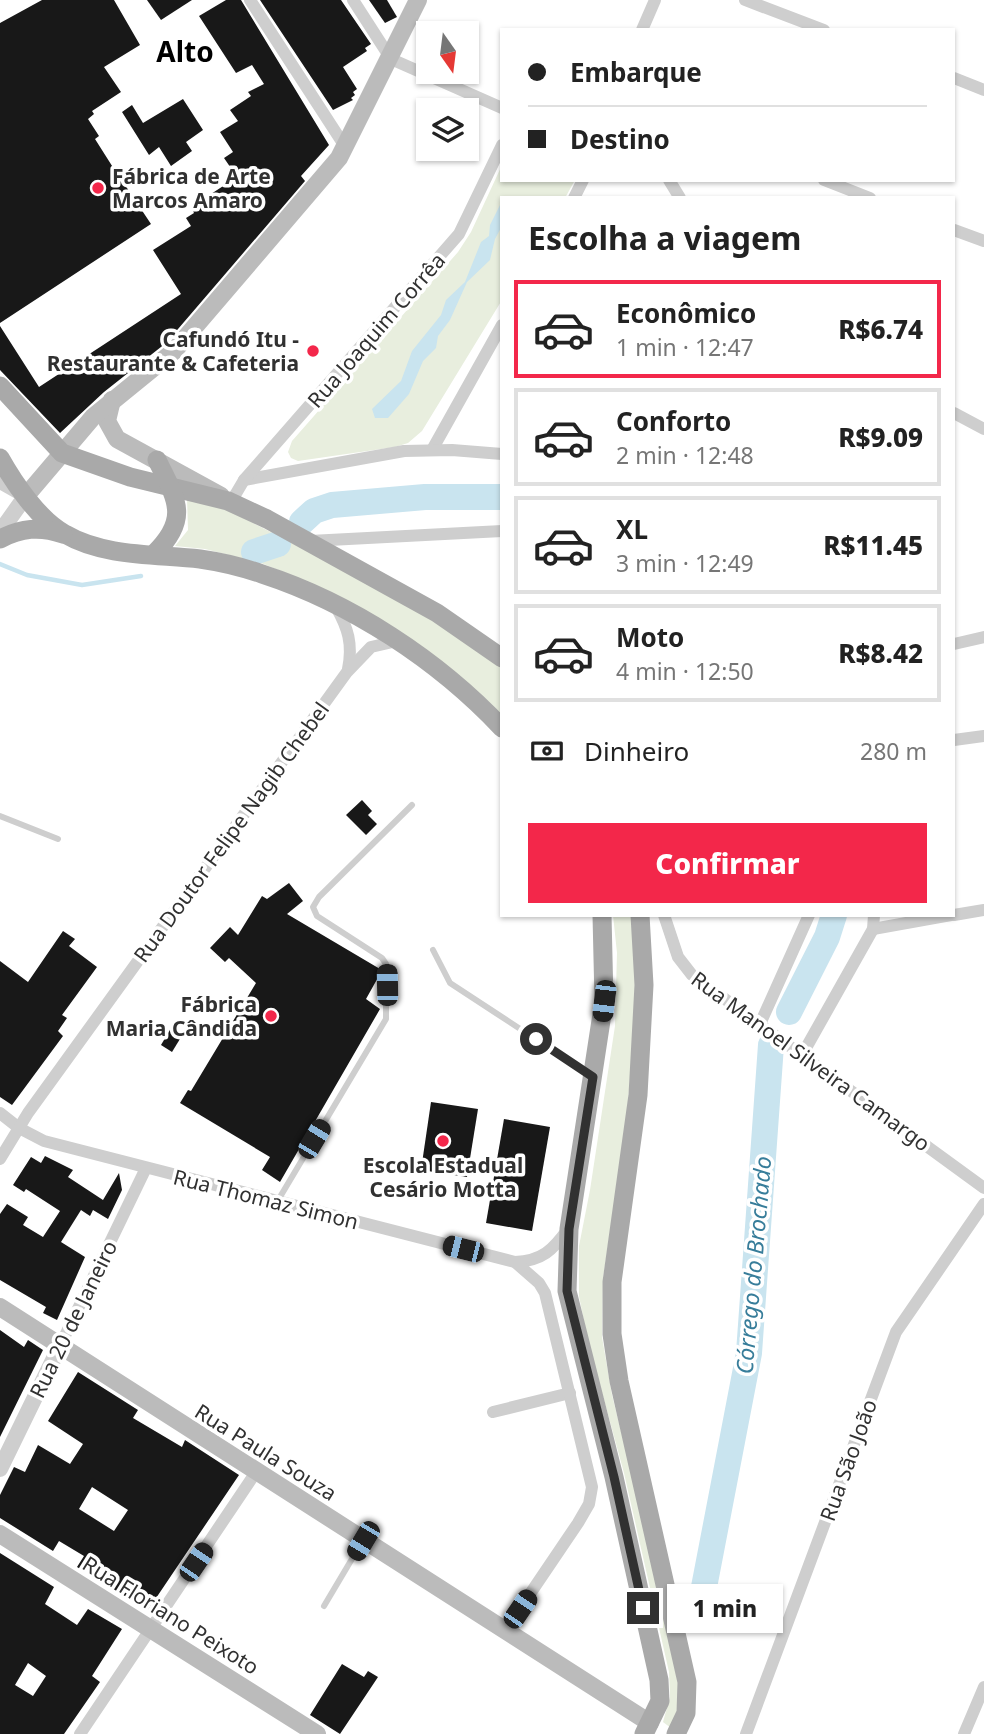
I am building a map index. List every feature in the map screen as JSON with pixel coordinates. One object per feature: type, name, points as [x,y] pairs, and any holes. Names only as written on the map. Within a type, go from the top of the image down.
[{"type":"main road","points":[[25,497],[93,417],[174,351],[346,148],[418,0]]},
{"type":"main road","points":[[0,387],[62,453],[171,487],[230,502]]},
{"type":"main road","points":[[112,400],[107,421],[113,435],[230,502],[308,541],[437,613],[500,657]]},
{"type":"main road","points":[[0,458],[25,497],[64,534]]},
{"type":"main road","points":[[154,554],[171,537],[176,526],[176,507],[171,487],[157,460]]},
{"type":"main road","points":[[0,539],[24,529],[51,530],[100,547],[228,564],[264,575],[336,606],[397,641],[472,697],[500,726]]},
{"type":"main road","points":[[472,697],[500,704]]},
{"type":"main road","points":[[602,917],[604,1001],[565,1268],[569,1309],[614,1477],[659,1680],[660,1702],[647,1729],[674,1734],[686,1713],[684,1664],[618,1381],[611,1313],[612,1282],[638,1095],[645,985],[640,917]]},
{"type":"main road","name":"Rua Paula Souza","points":[[0,1307],[505,1631],[647,1729]]},
{"type":"main road","name":"Rua Floriano Peixoto","points":[[0,1534],[317,1734]]},
{"type":"street","points":[[250,0],[346,148]]},
{"type":"street","points":[[353,0],[391,59],[500,107]]},
{"type":"street","points":[[643,28],[655,0]]},
{"type":"street","points":[[745,0],[819,28]]},
{"type":"street","points":[[955,78],[984,90]]},
{"type":"street","name":"Rua Joaquim Corrêa","points":[[230,502],[244,480],[459,234],[500,149]]},
{"type":"street","points":[[829,182],[865,196]]},
{"type":"street","points":[[955,230],[984,242]]},
{"type":"street","points":[[432,450],[500,329]]},
{"type":"street","points":[[955,414],[984,429]]},
{"type":"street","points":[[244,480],[404,451],[500,454]]},
{"type":"street","points":[[0,483],[25,497],[0,532]]},
{"type":"street","points":[[308,541],[500,531]]},
{"type":"street","points":[[336,606],[347,625],[351,643],[347,672]]},
{"type":"street","points":[[955,644],[984,637]]},
{"type":"street","name":"Rua Doutor Felipe Nagib Chebel","points":[[0,1160],[19,1128],[347,672],[372,646],[397,641]]},
{"type":"street","points":[[955,740],[984,736]]},
{"type":"street","points":[[955,915],[984,910]]},
{"type":"street","name":"Rua Manoel Silveira Camargo","points":[[665,917],[678,957],[685,967],[984,1188]]},
{"type":"street","points":[[760,1024],[808,917]]},
{"type":"street","points":[[802,1055],[873,929],[874,917]]},
{"type":"street","points":[[873,929],[942,917]]},
{"type":"street","name":"Rua Thomaz Simon","points":[[0,1113],[19,1128],[44,1141],[515,1262],[547,1255],[569,1229]]},
{"type":"street","name":"Rua 20 de Janeiro","points":[[0,1469],[146,1168]]},
{"type":"street","name":"Rua São João","points":[[747,1734],[896,1332],[984,1204]]},
{"type":"street","name":"Rua Thomaz Simon","points":[[505,1631],[578,1523],[591,1495],[591,1475],[545,1293],[539,1283],[515,1262]]},
{"type":"street","points":[[493,1412],[570,1393]]},
{"type":"street","points":[[80,1734],[256,1472]]},
{"type":"street","points":[[964,1734],[984,1687]]},
{"type":"lane","points":[[277,1202],[386,1019],[386,964],[382,958],[317,916],[313,907],[412,805]]},
{"type":"lane","points":[[0,816],[58,839]]},
{"type":"lane","points":[[433,950],[450,983],[593,1077]]},
{"type":"lane","points":[[324,1606],[363,1541]]},
{"type":"green space","points":[[500,169],[500,182],[574,182],[566,196],[500,196],[500,303],[422,431],[408,443],[395,447],[298,461],[291,458],[288,452],[292,441],[458,252],[471,232]]},
{"type":"green space","points":[[187,498],[226,509],[443,621],[500,665],[500,714],[455,672],[296,577],[261,563],[205,549],[175,546],[188,530]]},
{"type":"green space","points":[[613,917],[631,917],[637,992],[626,1126],[603,1278],[602,1337],[612,1395],[680,1688],[677,1715],[671,1728],[663,1722],[670,1697],[669,1672],[624,1473],[588,1341],[579,1296],[579,1246],[615,1026],[617,953]]},
{"type":"water","points":[[500,205],[500,230],[490,260],[467,282],[450,320],[438,336],[436,348],[423,361],[409,394],[388,418],[375,418],[372,409],[401,381],[412,351],[441,315],[446,300],[465,282],[481,242],[489,236],[490,225]]},
{"type":"building","points":[[42,0],[114,0],[140,45],[104,67],[121,92],[92,111],[94,114],[88,119],[99,136],[95,139],[114,169],[120,166],[130,182],[125,185],[151,224],[0,323],[0,23]]},
{"type":"building","points":[[147,0],[192,0],[161,20]]},
{"type":"building","points":[[226,0],[241,0],[329,145],[301,176],[305,181],[166,343],[104,392],[60,433],[0,370],[0,326],[39,387],[181,294],[153,250],[191,226],[186,218],[194,213],[191,207],[237,177],[224,158],[233,152],[220,132],[238,121],[230,110],[251,96],[248,92],[264,84],[252,65],[236,73],[199,16]]},
{"type":"building","points":[[260,0],[341,0],[371,44],[365,48],[367,51],[343,67],[357,89],[353,92],[353,100],[333,110]]},
{"type":"building","points":[[369,0],[387,0],[397,17],[385,23]]},
{"type":"building","points":[[183,99],[203,130],[186,142],[192,151],[171,166],[159,147],[149,155],[122,112],[132,105],[143,123]]},
{"type":"building","points":[[362,800],[372,811],[368,815],[377,824],[366,835],[346,815]]},
{"type":"building","points":[[289,883],[303,901],[287,914],[380,969],[380,974],[366,999],[380,1009],[280,1182],[262,1170],[270,1157],[180,1103],[188,1090],[191,1091],[256,983],[229,958],[225,962],[210,948],[230,927],[238,935],[262,896],[267,899]]},
{"type":"building","points":[[63,931],[75,939],[69,946],[97,967],[62,1015],[67,1018],[58,1031],[63,1036],[12,1105],[0,1097],[0,961],[28,982]]},
{"type":"building","points":[[171,1028],[183,1034],[172,1052],[161,1045]]},
{"type":"building","points":[[431,1102],[478,1109],[467,1177],[421,1170]]},
{"type":"building","points":[[504,1119],[550,1127],[532,1231],[486,1223]]},
{"type":"building","points":[[45,1156],[73,1170],[68,1177],[103,1200],[119,1173],[122,1190],[108,1219],[93,1210],[90,1216],[81,1210],[61,1242],[85,1257],[57,1320],[43,1313],[46,1307],[0,1280],[0,1214],[7,1204],[28,1217],[23,1225],[43,1237],[60,1211],[26,1189],[24,1192],[13,1185],[31,1157],[41,1163]]},
{"type":"building","points":[[0,1330],[24,1347],[28,1340],[43,1350],[0,1437]]},
{"type":"building","points":[[78,1372],[138,1410],[133,1418],[182,1447],[185,1440],[239,1475],[148,1610],[77,1567],[84,1556],[59,1541],[53,1551],[0,1518],[0,1495],[14,1467],[25,1472],[38,1445],[70,1464],[83,1444],[48,1421]],"holes":[[[92,1487],[128,1510],[114,1531],[79,1509]]]},
{"type":"building","points":[[0,1553],[54,1587],[45,1604],[77,1625],[88,1609],[122,1629],[92,1676],[100,1682],[64,1734],[0,1734]],"holes":[[[28,1663],[46,1676],[33,1696],[15,1685]]]},
{"type":"building","points":[[342,1664],[364,1677],[368,1671],[378,1677],[340,1734],[310,1715]]},
{"type":"waterway","name":"Córrego do Brochado","points":[[302,522],[314,511],[332,505],[425,497],[500,497]]},
{"type":"waterway","name":"Córrego do Brochado","points":[[254,552],[278,544]]},
{"type":"waterway","name":"Córrego do Brochado","points":[[0,564],[27,575],[82,585],[141,576]]},
{"type":"waterway","name":"Córrego do Brochado","points":[[789,1012],[827,937],[833,917]]},
{"type":"waterway","name":"Córrego do Brochado","points":[[700,1608],[749,1353],[771,1045]]},
{"type":"place","name":"Fábrica de Arte Marcos Amaro","points":[[98,188]]},
{"type":"place","name":"Cafundó Itu - Restaurante & Cafeteria","points":[[313,351]]},
{"type":"place","name":"Fábrica Maria Cândida","points":[[271,1016]]},
{"type":"place","name":"Escola Estadual Cesário Motta","points":[[443,1141]]},
{"type":"district","name":"Alto","points":[[185,51]]},
{"type":"route","points":[[536,1039],[593,1077],[566,1251],[567,1291],[569,1309],[614,1477],[643,1608]]}]
